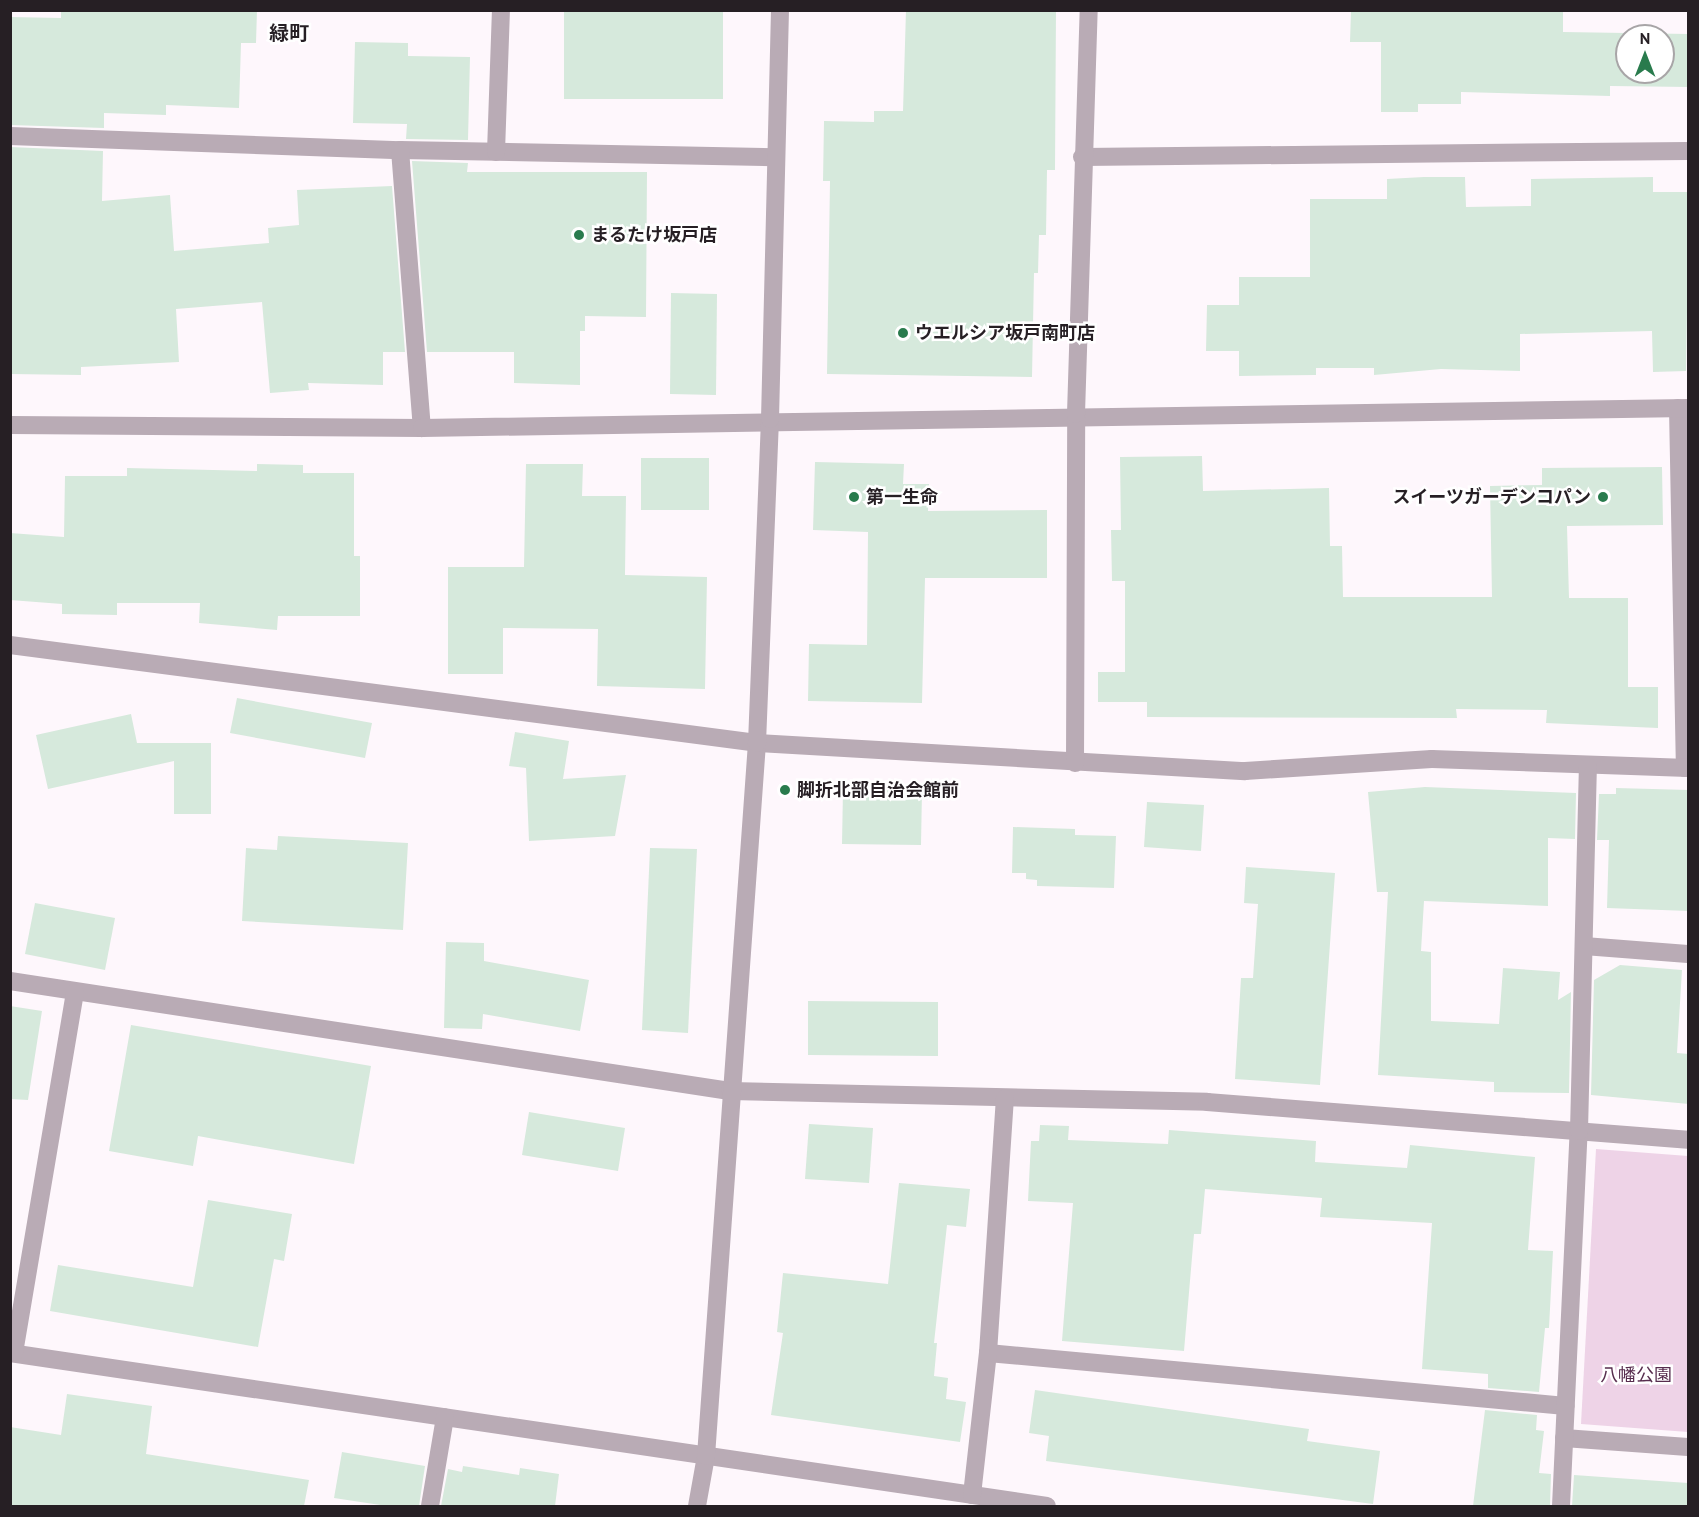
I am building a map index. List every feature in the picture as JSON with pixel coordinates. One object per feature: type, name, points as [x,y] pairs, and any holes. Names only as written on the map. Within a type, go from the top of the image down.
[{"type":"street","points":[[496,152],[501,10]]},
{"type":"street","points":[[697,1506],[706,1456],[756,744],[770,419],[780,10]]},
{"type":"street","points":[[1076,763],[1076,414],[1082,157],[1089,10]]},
{"type":"street","points":[[10,136],[400,150],[776,157]]},
{"type":"street","points":[[400,150],[422,428]]},
{"type":"street","points":[[1082,157],[1689,151]]},
{"type":"street","points":[[10,425],[422,428],[1076,414],[1684,408],[1687,768],[1432,759],[1245,771],[756,744],[10,645]]},
{"type":"street","points":[[1561,1506],[1579,1131],[1588,766]]},
{"type":"street","points":[[1584,946],[1689,954]]},
{"type":"street","points":[[10,981],[75,993],[730,1091],[1208,1102],[1689,1140]]},
{"type":"street","points":[[75,993],[12,1353],[1047,1506]]},
{"type":"street","points":[[972,1495],[988,1353],[1005,1099]]},
{"type":"street","points":[[988,1353],[1566,1406]]},
{"type":"street","points":[[430,1506],[445,1417]]},
{"type":"street","points":[[1564,1438],[1689,1447]]},
{"type":"green space","name":"八幡公園","points":[[1596,1149],[1688,1156],[1688,1432],[1581,1424]]},
{"type":"building","points":[[61,10],[257,10],[256,43],[241,43],[239,108],[166,105],[166,115],[104,113],[104,128],[10,125],[10,17],[61,18]]},
{"type":"building","points":[[564,10],[723,10],[723,99],[564,99]]},
{"type":"building","points":[[906,10],[1056,10],[1055,170],[1047,170],[1046,235],[1039,235],[1038,273],[1034,273],[1032,377],[827,374],[830,181],[823,181],[824,121],[874,122],[874,111],[903,111]]},
{"type":"building","points":[[1351,10],[1563,10],[1563,32],[1615,33],[1615,84],[1675,84],[1675,34],[1689,34],[1689,87],[1610,86],[1610,96],[1461,92],[1461,104],[1418,104],[1418,112],[1381,112],[1381,42],[1350,42]]},
{"type":"building","points":[[355,42],[408,43],[408,56],[470,57],[468,140],[406,139],[407,124],[353,123]]},
{"type":"building","points":[[10,147],[103,151],[102,201],[170,195],[174,251],[269,243],[268,228],[299,225],[297,190],[392,186],[405,352],[383,352],[383,385],[308,383],[309,390],[270,393],[262,302],[176,309],[179,362],[81,367],[81,375],[10,374]]},
{"type":"building","points":[[412,161],[468,163],[467,172],[647,172],[646,317],[585,316],[585,331],[580,331],[580,385],[514,383],[514,352],[427,352]]},
{"type":"building","points":[[1465,177],[1466,207],[1531,206],[1531,179],[1653,177],[1653,192],[1689,192],[1686,371],[1653,372],[1652,331],[1520,334],[1520,371],[1441,369],[1374,375],[1374,368],[1316,368],[1316,375],[1239,376],[1239,351],[1206,351],[1207,305],[1239,305],[1239,277],[1310,277],[1310,199],[1387,199],[1387,179]]},
{"type":"building","points":[[671,293],[717,294],[716,395],[670,394]]},
{"type":"building","points":[[1202,456],[1203,491],[1329,488],[1330,546],[1342,546],[1343,597],[1492,597],[1490,486],[1542,485],[1542,468],[1662,467],[1663,525],[1567,526],[1569,598],[1628,598],[1628,687],[1658,687],[1658,728],[1546,723],[1547,710],[1456,709],[1457,718],[1147,717],[1147,702],[1098,702],[1098,672],[1125,672],[1125,581],[1112,581],[1111,530],[1121,530],[1120,457]]},
{"type":"building","points":[[641,458],[709,458],[709,510],[641,510]]},
{"type":"building","points":[[815,462],[904,464],[903,484],[929,484],[928,511],[1047,510],[1047,578],[925,578],[922,703],[808,701],[809,644],[867,645],[868,532],[813,530]]},
{"type":"building","points":[[257,464],[303,465],[303,473],[354,473],[354,556],[360,556],[360,616],[278,616],[277,630],[199,623],[200,603],[117,603],[117,615],[62,614],[62,604],[10,600],[10,533],[64,537],[65,476],[127,476],[127,468],[257,471]]},
{"type":"building","points":[[526,464],[583,464],[582,496],[626,496],[625,575],[707,577],[705,689],[597,686],[598,629],[503,628],[503,674],[448,674],[448,567],[524,567]]},
{"type":"building","points":[[237,698],[372,723],[365,758],[230,733]]},
{"type":"building","points":[[131,714],[137,743],[211,743],[211,814],[174,814],[174,761],[48,789],[36,735]]},
{"type":"building","points":[[515,732],[569,741],[563,779],[626,775],[615,836],[529,841],[526,768],[509,766]]},
{"type":"building","points":[[1425,787],[1576,793],[1575,839],[1548,838],[1548,906],[1424,901],[1421,951],[1431,952],[1431,1021],[1499,1024],[1503,968],[1560,972],[1558,1000],[1571,992],[1569,1093],[1494,1092],[1494,1082],[1378,1075],[1388,892],[1377,892],[1368,792]]},
{"type":"building","points":[[1616,788],[1689,790],[1689,911],[1607,908],[1609,840],[1597,840],[1599,794],[1616,794]]},
{"type":"building","points":[[843,790],[922,790],[921,845],[842,844]]},
{"type":"building","points":[[1147,802],[1204,805],[1201,851],[1144,847]]},
{"type":"building","points":[[1013,827],[1075,829],[1075,835],[1116,836],[1114,888],[1037,886],[1037,880],[1026,879],[1026,873],[1012,873]]},
{"type":"building","points":[[278,836],[408,843],[403,930],[242,921],[246,848],[277,850]]},
{"type":"building","points":[[650,848],[697,849],[688,1033],[642,1030]]},
{"type":"building","points":[[1246,867],[1335,873],[1320,1085],[1235,1079],[1241,978],[1253,978],[1258,904],[1244,903]]},
{"type":"building","points":[[35,903],[115,918],[105,970],[25,954]]},
{"type":"building","points":[[446,942],[484,943],[484,961],[589,980],[580,1031],[483,1014],[482,1029],[444,1028]]},
{"type":"building","points":[[1620,965],[1682,970],[1677,1053],[1689,1054],[1689,1104],[1591,1095],[1594,980]]},
{"type":"building","points":[[808,1001],[938,1002],[938,1056],[808,1055]]},
{"type":"building","points":[[10,1006],[42,1011],[28,1100],[10,1099]]},
{"type":"building","points":[[131,1025],[371,1066],[354,1164],[198,1136],[193,1166],[109,1151]]},
{"type":"building","points":[[529,1112],[625,1128],[618,1171],[522,1155]]},
{"type":"building","points":[[809,1124],[873,1128],[869,1183],[805,1179]]},
{"type":"building","points":[[1040,1125],[1069,1126],[1068,1140],[1168,1144],[1169,1130],[1316,1141],[1315,1162],[1407,1168],[1410,1145],[1535,1157],[1528,1250],[1553,1251],[1549,1328],[1545,1328],[1539,1392],[1488,1388],[1488,1374],[1422,1369],[1432,1223],[1320,1217],[1322,1198],[1205,1189],[1201,1234],[1194,1234],[1184,1351],[1062,1341],[1073,1203],[1028,1201],[1031,1141],[1039,1141]]},
{"type":"building","points":[[899,1183],[970,1189],[966,1227],[947,1225],[934,1343],[937,1343],[934,1376],[948,1378],[946,1399],[966,1402],[960,1442],[771,1415],[783,1333],[777,1332],[783,1273],[888,1284]]},
{"type":"building","points":[[208,1200],[292,1214],[284,1261],[274,1259],[258,1347],[50,1311],[58,1265],[193,1287]]},
{"type":"building","points":[[1035,1390],[1309,1429],[1307,1441],[1380,1451],[1373,1504],[1046,1461],[1049,1436],[1029,1433]]},
{"type":"building","points":[[67,1394],[152,1406],[146,1454],[309,1480],[304,1506],[10,1506],[10,1427],[61,1435]]},
{"type":"building","points":[[1485,1410],[1537,1415],[1536,1430],[1544,1431],[1539,1473],[1551,1474],[1550,1506],[1473,1506]]},
{"type":"building","points":[[342,1452],[425,1466],[419,1506],[387,1506],[334,1498]]},
{"type":"building","points":[[463,1466],[519,1475],[520,1468],[559,1474],[555,1506],[441,1506],[448,1469],[462,1472]]},
{"type":"building","points":[[1574,1475],[1688,1483],[1688,1506],[1572,1506]]},
{"type":"place","name":"まるたけ坂戸店","points":[[579,235]]},
{"type":"place","name":"ウエルシア坂戸南町店","points":[[903,333]]},
{"type":"place","name":"第一生命","points":[[854,497]]},
{"type":"place","name":"スイーツガーデンコパン","points":[[1603,497]]},
{"type":"place","name":"脚折北部自治会館前","points":[[785,790]]},
{"type":"district","name":"緑町","points":[[289,33]]}]
